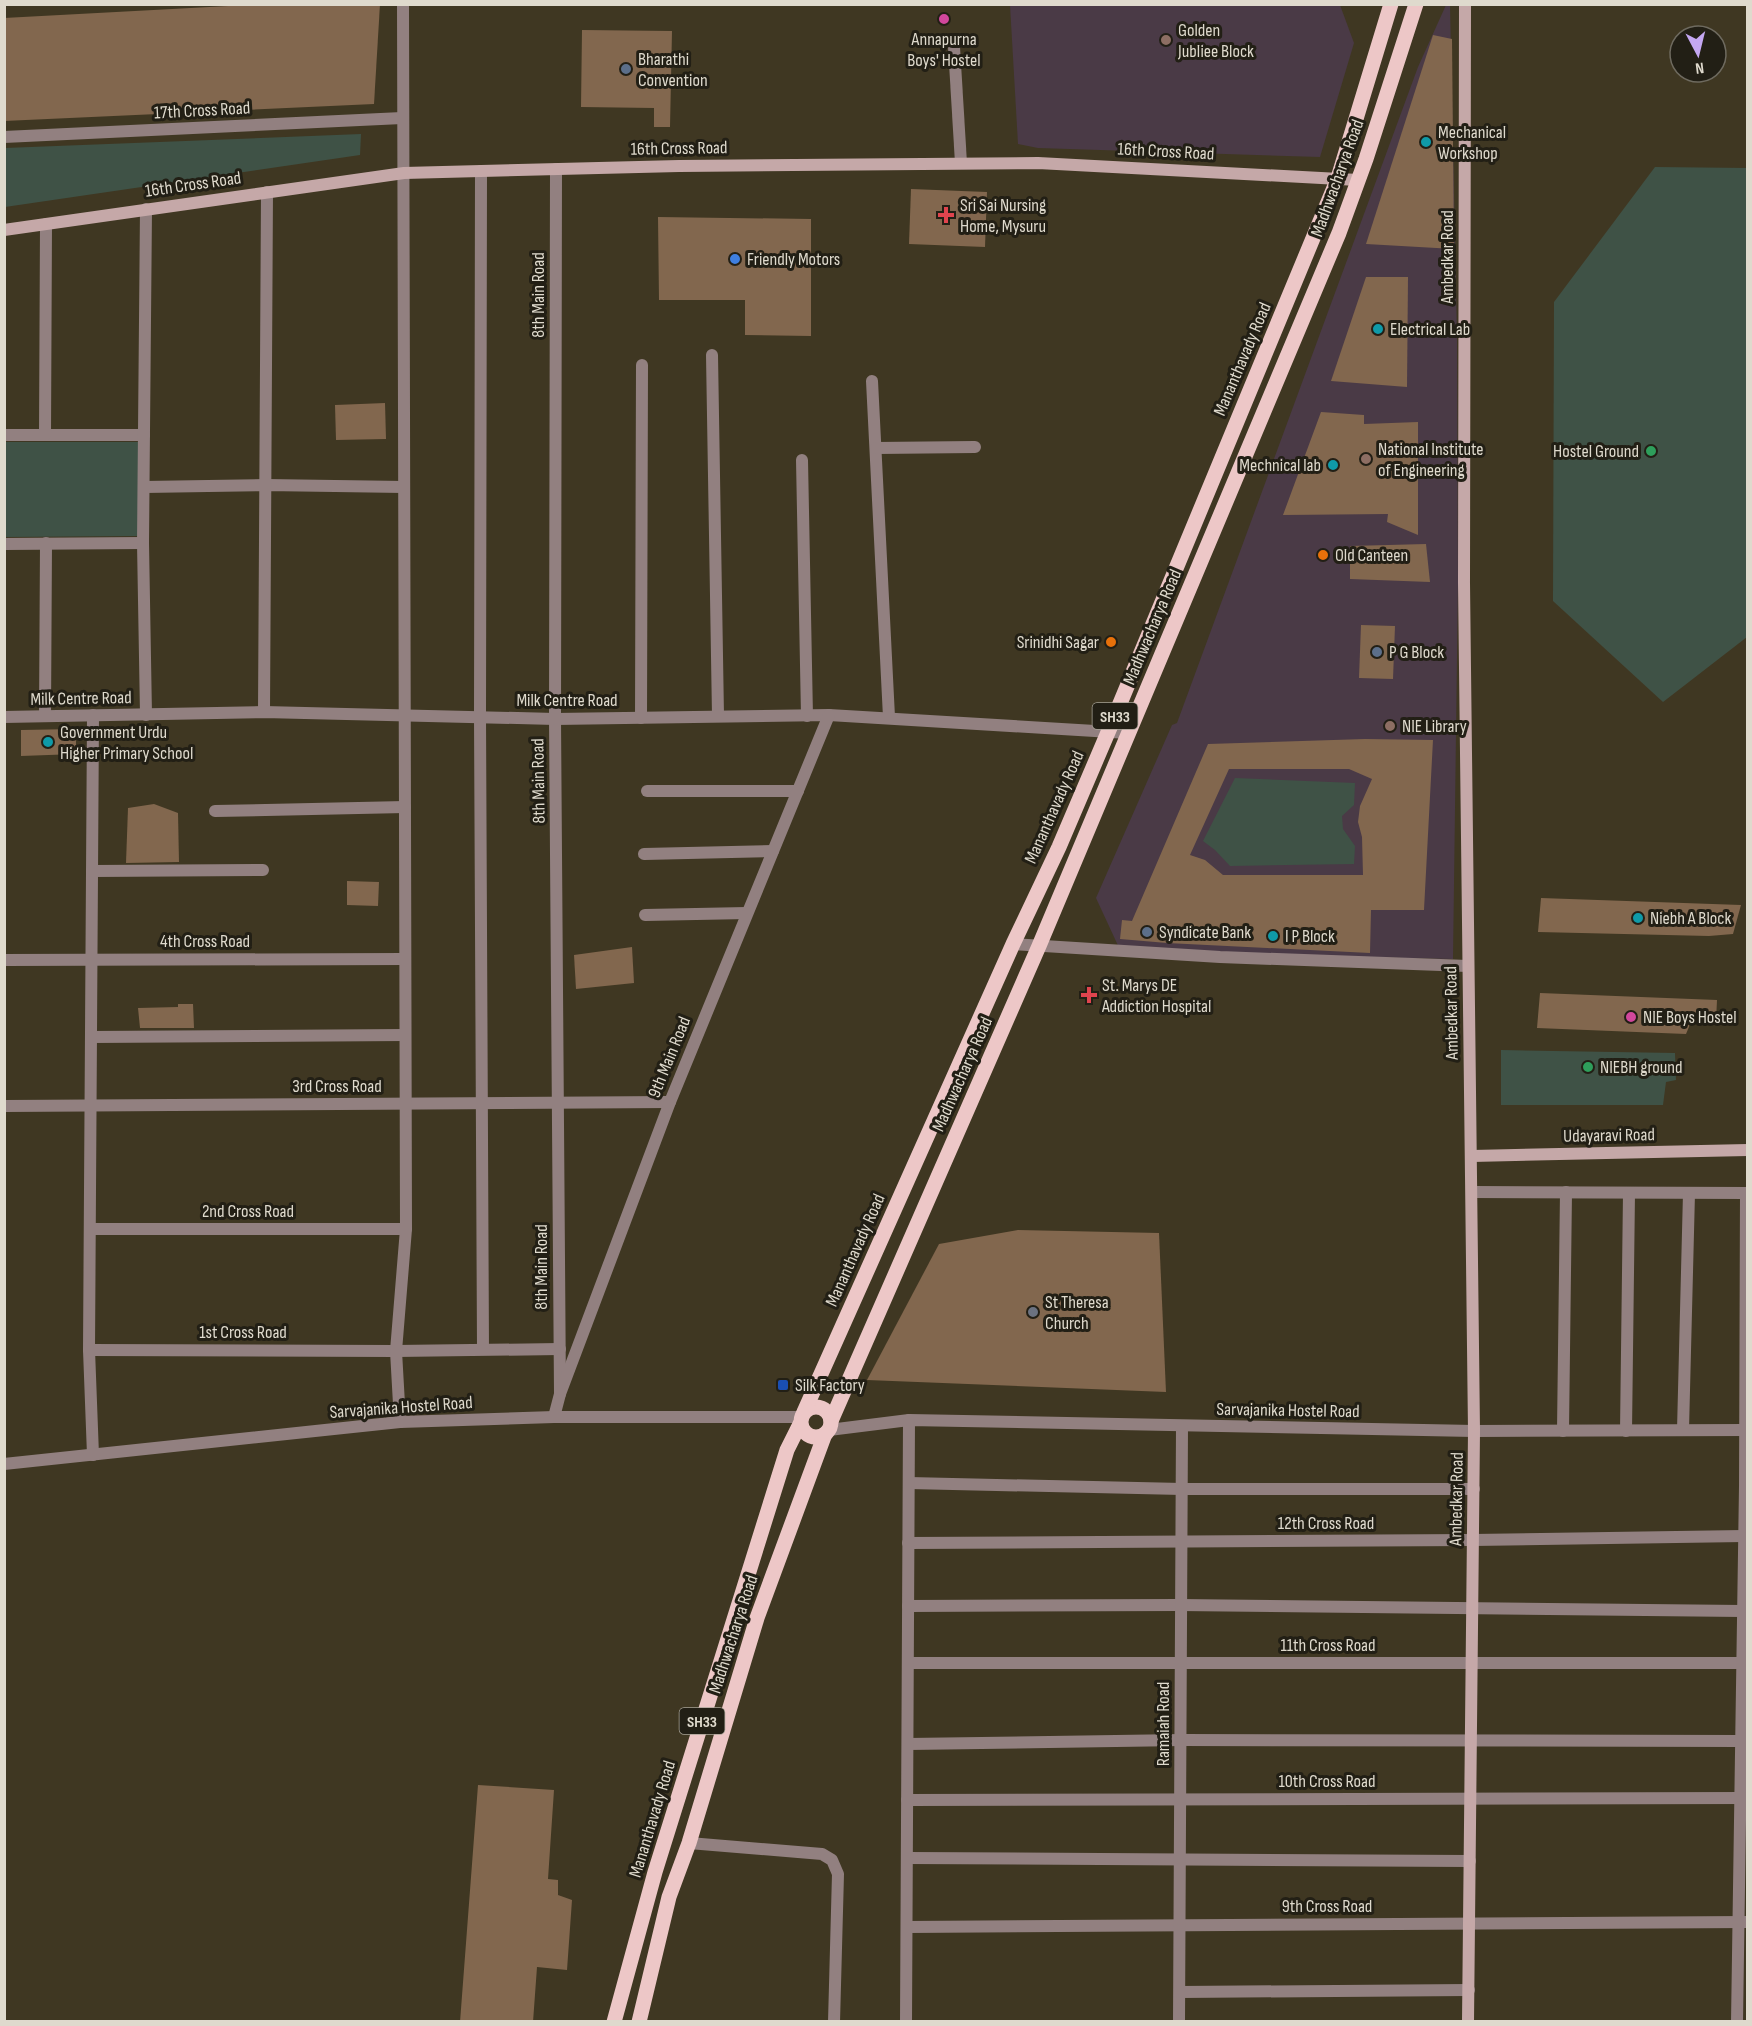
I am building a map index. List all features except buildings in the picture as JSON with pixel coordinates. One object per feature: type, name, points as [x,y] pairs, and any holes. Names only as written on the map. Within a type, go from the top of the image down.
[{"type":"main road","name":"Mananthavady Road","points":[[614,2022],[655,1872],[787,1450],[1013,944],[1059,847],[1109,730],[1338,178],[1391,4]]},
{"type":"main road","name":"Madhwacharya Road","points":[[639,2022],[669,1897],[689,1843],[757,1618],[829,1428],[1039,946],[1339,233],[1416,4]]},
{"type":"main road","points":[[811,1407],[820,1408],[828,1413],[829,1428],[817,1437],[808,1435],[802,1418],[811,1407]]},
{"type":"street","points":[[400,1422],[396,1351],[406,1229],[403,4]]},
{"type":"street","name":"Ambedkar Road","points":[[1465,4],[1464,583],[1474,1431],[1468,2022]]},
{"type":"street","points":[[954,48],[961,163]]},
{"type":"street","name":"17th Cross Road","points":[[4,137],[402,118]]},
{"type":"street","name":"16th Cross Road","points":[[4,230],[404,173],[1038,163],[1358,180]]},
{"type":"street","name":"8th Main Road","points":[[556,169],[555,719],[560,1394]]},
{"type":"street","points":[[481,171],[480,717],[483,1349]]},
{"type":"street","points":[[264,712],[267,192]]},
{"type":"street","points":[[146,209],[143,543],[146,715]]},
{"type":"street","points":[[45,224],[45,435]]},
{"type":"street","points":[[712,355],[718,716]]},
{"type":"street","points":[[641,717],[642,365]]},
{"type":"street","points":[[872,381],[889,717]]},
{"type":"street","points":[[4,435],[144,435]]},
{"type":"street","points":[[876,448],[975,447]]},
{"type":"street","points":[[802,460],[807,716]]},
{"type":"street","points":[[144,487],[266,485],[404,487]]},
{"type":"street","points":[[45,715],[46,543]]},
{"type":"street","points":[[4,544],[143,543]]},
{"type":"street","name":"Milk Centre Road","points":[[4,717],[264,712],[555,719],[829,715],[1109,730],[1128,733]]},
{"type":"street","points":[[93,715],[89,1350],[93,1455]]},
{"type":"street","name":"9th Main Road","points":[[554,1417],[560,1394],[670,1102],[829,715]]},
{"type":"street","points":[[647,791],[798,791]]},
{"type":"street","points":[[215,811],[405,807]]},
{"type":"street","points":[[644,854],[773,851]]},
{"type":"street","points":[[92,872],[263,870]]},
{"type":"street","points":[[645,915],[747,913]]},
{"type":"street","points":[[1013,944],[1220,957],[1468,966]]},
{"type":"street","name":"4th Cross Road","points":[[4,960],[405,959]]},
{"type":"street","points":[[91,1037],[405,1035]]},
{"type":"street","name":"3rd Cross Road","points":[[4,1106],[670,1102]]},
{"type":"street","name":"Udayaravi Road","points":[[1472,1156],[1748,1149]]},
{"type":"street","points":[[1472,1192],[1747,1193],[1747,1430],[1743,1611],[1745,1662],[1742,1741],[1743,1922],[1737,2022]]},
{"type":"street","points":[[1563,1431],[1566,1192]]},
{"type":"street","points":[[1626,1431],[1629,1193]]},
{"type":"street","points":[[1683,1430],[1689,1193]]},
{"type":"street","name":"2nd Cross Road","points":[[90,1229],[406,1229]]},
{"type":"street","name":"1st Cross Road","points":[[89,1350],[560,1349]]},
{"type":"street","name":"Sarvajanika Hostel Road","points":[[4,1464],[400,1422],[554,1417],[802,1418]]},
{"type":"street","points":[[906,2022],[909,1420]]},
{"type":"street","name":"Sarvajanika Hostel Road","points":[[829,1428],[909,1420],[1474,1431],[1747,1430]]},
{"type":"street","name":"Ramaiah Road","points":[[1179,2022],[1182,1426]]},
{"type":"street","points":[[909,1484],[1182,1489],[1474,1489]]},
{"type":"street","name":"12th Cross Road","points":[[908,1544],[1744,1536]]},
{"type":"street","points":[[908,1606],[1180,1605],[1743,1611]]},
{"type":"street","name":"11th Cross Road","points":[[908,1663],[1745,1662]]},
{"type":"street","points":[[908,1744],[1182,1740],[1742,1741]]},
{"type":"street","name":"10th Cross Road","points":[[907,1800],[1744,1798]]},
{"type":"street","points":[[689,1843],[822,1854],[832,1860],[838,1874],[834,2022]]},
{"type":"street","points":[[907,1858],[1470,1861]]},
{"type":"street","name":"9th Cross Road","points":[[906,1927],[1743,1922]]},
{"type":"street","points":[[1180,1992],[1469,1990]]},
{"type":"shaded area","points":[[1010,5],[1340,5],[1354,43],[1320,157],[1038,148],[1018,144]]},
{"type":"shaded area","name":"National Institute of Engineering","points":[[1446,5],[1450,5],[1457,335],[1458,583],[1453,959],[1121,952],[1096,898],[1172,725],[1177,723],[1418,67]]},
{"type":"green space","points":[[361,134],[360,155],[5,207],[5,148]]},
{"type":"green space","name":"Hostel Ground","points":[[1655,167],[1748,168],[1747,637],[1663,702],[1553,601],[1554,302]]},
{"type":"green space","points":[[4,442],[138,442],[138,536],[5,537]]},
{"type":"green space","points":[[1235,778],[1355,783],[1354,805],[1342,816],[1343,829],[1355,846],[1354,864],[1230,866],[1203,841]]},
{"type":"green space","name":"NIEBH ground","points":[[1501,1050],[1675,1053],[1676,1080],[1666,1082],[1663,1105],[1501,1105]]},
{"type":"place","name":"Annapurna Boys' Hostel","points":[[944,19]]},
{"type":"place","name":"Golden Jubliee Block","points":[[1166,40]]},
{"type":"place","name":"Bharathi Convention","points":[[626,69]]},
{"type":"place","name":"Mechanical Workshop","points":[[1426,142]]},
{"type":"place","name":"Sri Sai Nursing Home, Mysuru","points":[[946,215]]},
{"type":"place","name":"Friendly Motors","points":[[735,259]]},
{"type":"place","name":"Electrical Lab","points":[[1378,329]]},
{"type":"place","name":"Hostel Ground","points":[[1651,451]]},
{"type":"place","name":"National Institute of Engineering","points":[[1366,459]]},
{"type":"place","name":"Mechnical lab","points":[[1333,465]]},
{"type":"place","name":"Old Canteen","points":[[1323,555]]},
{"type":"place","name":"Srinidhi Sagar","points":[[1111,642]]},
{"type":"place","name":"P G Block","points":[[1377,652]]},
{"type":"place","name":"NIE Library","points":[[1390,726]]},
{"type":"place","name":"Government Urdu Higher Primary School","points":[[48,742]]},
{"type":"place","name":"Niebh A Block","points":[[1638,918]]},
{"type":"place","name":"Syndicate Bank","points":[[1147,932]]},
{"type":"place","name":"I P Block","points":[[1273,936]]},
{"type":"place","name":"St. Marys DE Addiction Hospital","points":[[1089,995]]},
{"type":"place","name":"NIE Boys Hostel","points":[[1631,1017]]},
{"type":"place","name":"NIEBH ground","points":[[1588,1067]]},
{"type":"place","name":"St Theresa Church","points":[[1033,1312]]},
{"type":"place","name":"Silk Factory","points":[[783,1385]]}]
